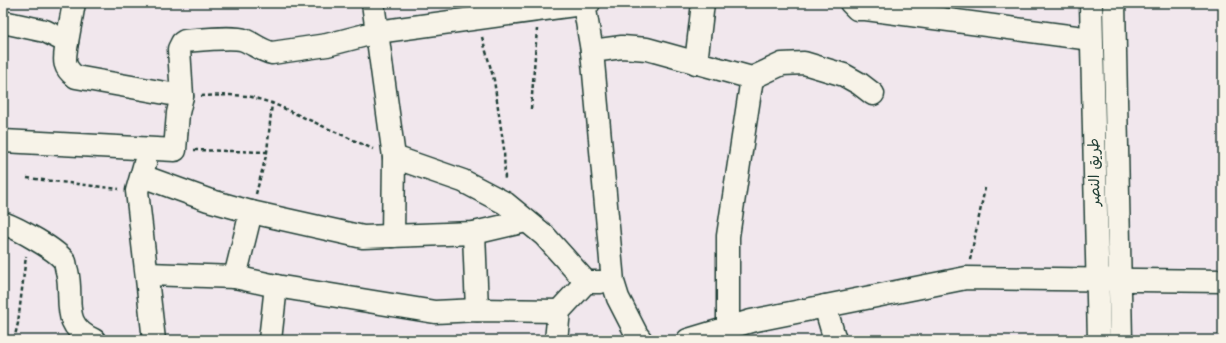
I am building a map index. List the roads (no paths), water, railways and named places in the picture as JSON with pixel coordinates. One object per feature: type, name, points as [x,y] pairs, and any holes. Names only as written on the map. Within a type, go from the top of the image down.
[{"type":"street","points":[[74,3],[64,62],[69,72],[76,77],[182,96]]},
{"type":"street","points":[[373,3],[394,157],[393,236]]},
{"type":"street","points":[[696,63],[703,3]]},
{"type":"street","points":[[851,3],[857,9],[1091,39]]},
{"type":"street","name":"طريق النصر","points":[[1091,3],[1099,340]]},
{"type":"street","name":"طريق النصر","points":[[1114,3],[1121,340]]},
{"type":"street","points":[[3,141],[175,150],[178,113],[182,96],[179,49],[185,41],[234,38],[243,39],[264,51],[272,53],[327,45],[377,32],[587,4],[613,282],[618,298],[641,340]]},
{"type":"street","points":[[3,22],[45,30],[67,42]]},
{"type":"street","points":[[592,51],[622,47],[647,49],[752,78],[782,64],[804,63],[844,75],[860,84],[873,94]]},
{"type":"street","points":[[728,328],[728,236],[752,78]]},
{"type":"street","points":[[150,148],[140,184],[154,340]]},
{"type":"street","points":[[394,157],[463,181],[505,203],[544,235],[586,282]]},
{"type":"street","points":[[140,184],[251,212],[363,237],[474,233],[526,221]]},
{"type":"street","points":[[235,277],[251,212]]},
{"type":"street","points":[[3,223],[58,254],[65,263],[69,279],[69,309],[72,319],[77,328],[86,337],[94,340]]},
{"type":"street","points":[[474,233],[477,310]]},
{"type":"street","points":[[148,274],[235,277],[276,286],[435,312],[477,310],[559,311]]},
{"type":"street","points":[[688,340],[751,321],[966,278],[1223,280]]},
{"type":"street","points":[[556,340],[559,311],[586,282],[613,282]]},
{"type":"street","points":[[270,340],[276,286]]},
{"type":"street","points":[[825,306],[835,340]]}]
